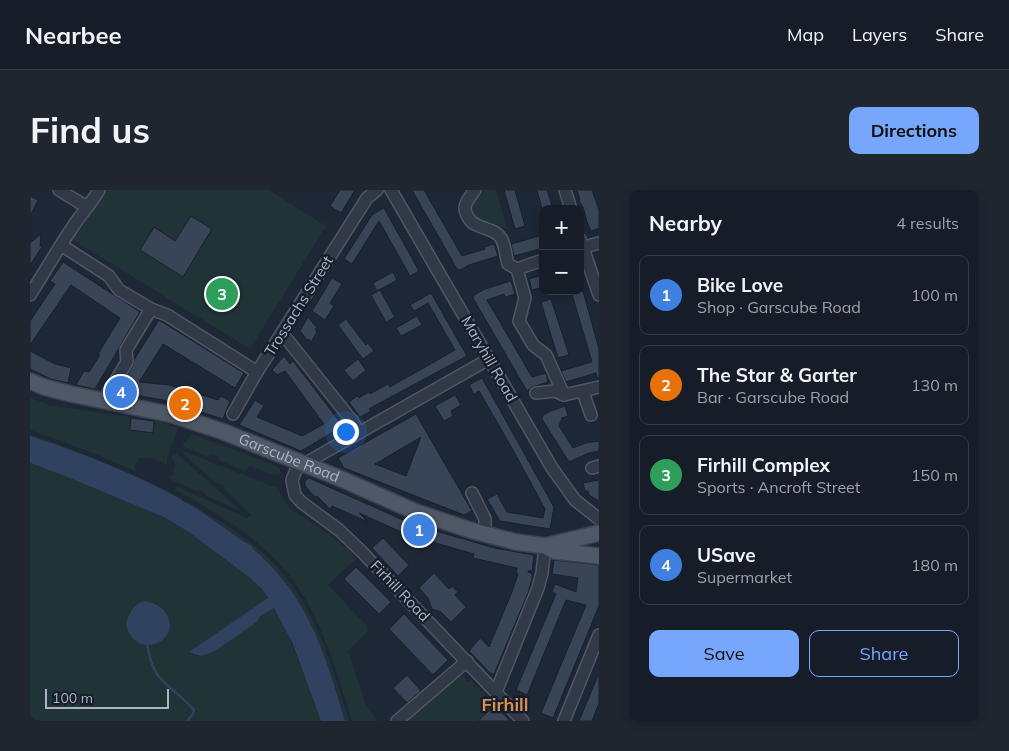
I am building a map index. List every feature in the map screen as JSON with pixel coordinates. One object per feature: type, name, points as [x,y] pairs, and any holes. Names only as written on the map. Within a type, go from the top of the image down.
[{"type":"main road","name":"Garscube Road","points":[[30,381],[44,387],[106,402],[151,409],[173,415],[304,464],[416,512],[485,534],[516,542],[545,546],[560,552],[599,556]]},
{"type":"main road","name":"Garscube Road","points":[[545,546],[599,533]]},
{"type":"street","points":[[59,190],[82,204],[88,205]]},
{"type":"street","points":[[30,295],[34,281],[88,205],[93,201],[99,190]]},
{"type":"street","name":"Trossachs Street","points":[[233,414],[257,372],[367,198],[377,190]]},
{"type":"street","name":"Maryhill Road","points":[[391,190],[552,468],[575,500],[599,520]]},
{"type":"street","points":[[475,190],[464,205],[464,211],[470,221],[491,230],[501,238],[508,264],[517,269],[525,298],[519,321],[534,344],[546,355],[564,395]]},
{"type":"street","points":[[565,190],[570,205]]},
{"type":"street","points":[[584,245],[599,243]]},
{"type":"street","points":[[61,245],[110,276],[119,290],[150,309],[167,316],[257,372]]},
{"type":"street","points":[[583,250],[599,295]]},
{"type":"street","points":[[517,269],[539,261]]},
{"type":"street","points":[[106,402],[108,392],[127,362],[126,350],[150,309]]},
{"type":"street","points":[[282,333],[353,422],[359,433]]},
{"type":"street","points":[[304,464],[489,359]]},
{"type":"street","points":[[536,393],[555,391],[564,395],[599,387]]},
{"type":"street","points":[[583,392],[591,415]]},
{"type":"street","name":"Firhill Road","points":[[304,464],[294,471],[292,480],[293,492],[298,498],[350,540],[523,721]]},
{"type":"street","points":[[472,493],[485,519],[485,534]]},
{"type":"street","points":[[496,692],[538,588],[545,546]]},
{"type":"street","points":[[564,721],[599,635]]},
{"type":"street","points":[[397,721],[467,661]]},
{"type":"green space","points":[[102,190],[269,190],[326,226],[250,349],[71,239]]},
{"type":"green space","points":[[484,190],[496,190],[507,229],[476,219],[472,212],[473,201]]},
{"type":"green space","points":[[30,397],[48,405],[157,421],[178,428],[169,451],[167,465],[152,458],[140,458],[134,467],[137,472],[93,453],[30,430]]},
{"type":"green space","points":[[30,434],[108,464],[183,499],[69,450],[30,436]]},
{"type":"green space","points":[[192,434],[271,464],[279,468],[281,474],[272,475],[250,466],[245,471],[220,461],[219,457],[212,455],[209,457],[182,446]]},
{"type":"green space","points":[[183,451],[277,488],[287,505],[329,534],[357,558],[328,585],[367,626],[367,632],[348,651],[366,705],[378,721],[352,721],[335,666],[313,613],[304,596],[282,566],[239,529],[175,490],[177,487],[247,518],[251,515],[225,490],[224,486],[216,483]]},
{"type":"green space","points":[[176,453],[240,511],[206,496],[200,490],[197,491],[172,480],[169,477],[173,475],[175,462],[171,458]]},
{"type":"green space","points":[[30,463],[166,518],[190,533],[257,583],[285,626],[321,721],[30,721]]},
{"type":"green space","points":[[187,501],[258,549],[279,569],[292,585],[304,603],[322,641],[349,721],[345,721],[313,628],[302,607],[288,587],[251,545],[187,503]]},
{"type":"green space","points":[[461,674],[468,682],[471,680],[510,721],[407,721]]},
{"type":"water","points":[[30,436],[94,459],[159,487],[197,509],[251,545],[273,568],[302,607],[322,650],[345,721],[321,721],[292,642],[274,608],[259,617],[258,621],[215,651],[201,656],[189,652],[268,598],[262,589],[190,533],[166,518],[30,463]]},
{"type":"water","points":[[145,601],[161,608],[170,622],[169,631],[164,638],[157,643],[148,645],[139,643],[131,636],[126,624],[132,609]]},
{"type":"building","points":[[340,190],[355,190],[341,213],[330,206]]},
{"type":"building","points":[[412,190],[424,190],[462,256],[485,249],[484,247],[494,244],[498,256],[469,265],[460,270],[457,269]]},
{"type":"building","points":[[504,190],[515,190],[525,226],[515,229]]},
{"type":"building","points":[[537,190],[547,190],[552,205],[541,205]]},
{"type":"building","points":[[577,190],[592,190],[599,210],[599,228],[591,231],[587,222],[584,205],[582,205]]},
{"type":"building","points":[[30,196],[38,200],[30,216]]},
{"type":"building","points":[[384,208],[419,271],[410,276],[379,221],[352,264],[344,259],[372,215]]},
{"type":"building","points":[[191,216],[212,229],[183,277],[140,250],[154,227],[175,241]]},
{"type":"building","points":[[41,234],[40,246],[42,247],[30,265],[30,243]]},
{"type":"building","points":[[539,236],[539,249],[514,256],[511,244]]},
{"type":"building","points":[[63,262],[140,312],[95,389],[76,385],[84,371],[89,372],[120,318],[71,285],[30,345],[30,321],[55,284],[50,281]]},
{"type":"building","points":[[393,272],[397,280],[377,291],[373,283]]},
{"type":"building","points":[[539,276],[539,288],[532,290],[529,279]]},
{"type":"building","points":[[332,278],[342,284],[330,303],[334,306],[325,320],[312,311]]},
{"type":"building","points":[[511,281],[515,294],[505,297],[504,294],[487,300],[532,377],[546,373],[548,382],[532,387],[527,391],[473,298],[474,295],[485,289]]},
{"type":"building","points":[[380,290],[395,317],[386,322],[371,295]]},
{"type":"building","points":[[431,293],[467,356],[376,405],[369,409],[371,411],[360,417],[349,402],[357,396],[359,398],[369,392],[370,394],[388,384],[390,387],[455,350],[428,303],[414,311],[410,305]]},
{"type":"building","points":[[572,295],[584,295],[599,349],[599,378],[597,378],[596,373],[566,382],[561,371],[592,362]]},
{"type":"building","points":[[551,299],[569,355],[558,358],[541,302]]},
{"type":"building","points":[[417,316],[422,325],[401,336],[396,328]]},
{"type":"building","points":[[308,317],[317,328],[315,329],[317,332],[311,342],[300,331]]},
{"type":"building","points":[[346,319],[366,345],[368,343],[374,351],[363,359],[338,325]]},
{"type":"building","points":[[159,320],[244,373],[235,388],[163,344],[139,382],[169,385],[218,400],[221,396],[230,401],[223,419],[163,400],[117,392]]},
{"type":"building","points":[[30,351],[55,364],[71,368],[68,383],[51,379],[30,369]]},
{"type":"building","points":[[284,356],[290,364],[293,361],[343,426],[301,451],[239,425],[255,400],[264,406],[257,417],[302,436],[324,424],[285,371],[277,375],[272,370]]},
{"type":"building","points":[[358,359],[366,370],[353,381],[344,370]]},
{"type":"building","points":[[482,378],[554,507],[550,529],[500,521],[487,499],[497,494],[507,512],[543,518],[545,509],[513,450],[479,391],[474,394],[469,385]]},
{"type":"building","points":[[455,395],[461,405],[451,411],[453,416],[444,421],[435,406]]},
{"type":"building","points":[[565,406],[568,416],[562,418],[559,426],[573,448],[599,441],[599,451],[589,453],[569,462],[542,419],[543,415]]},
{"type":"building","points":[[416,414],[472,511],[464,515],[344,468],[338,458]],"holes":[[[421,437],[406,476],[375,464]]]},
{"type":"building","points":[[131,418],[154,421],[153,433],[130,430]]},
{"type":"building","points":[[309,478],[412,524],[494,548],[534,555],[532,571],[528,571],[532,574],[532,579],[528,593],[494,674],[490,673],[469,651],[480,638],[489,647],[512,592],[518,574],[516,573],[517,568],[473,558],[474,554],[408,535],[359,513],[368,522],[332,506],[330,509],[305,486],[305,481]]},
{"type":"building","points":[[599,480],[599,501],[589,495],[588,491],[585,491],[583,483]]},
{"type":"building","points":[[383,538],[409,565],[398,576],[372,548]]},
{"type":"building","points":[[554,560],[599,565],[599,606],[553,718],[541,713],[586,605],[566,600],[527,695],[516,690],[556,594],[552,592],[555,584],[576,592],[578,578],[552,574]]},
{"type":"building","points":[[356,567],[391,602],[379,614],[344,579]]},
{"type":"building","points":[[434,573],[449,589],[452,586],[458,592],[455,595],[466,607],[451,622],[441,612],[432,609],[428,598],[419,588]]},
{"type":"building","points":[[404,614],[448,660],[433,675],[389,629]]},
{"type":"building","points":[[599,673],[599,703],[592,721],[579,721]]},
{"type":"building","points":[[407,675],[421,691],[407,703],[393,688]]},
{"type":"building","points":[[495,705],[510,721],[478,721]]},
{"type":"waterway","points":[[147,643],[153,667],[158,675],[163,682],[194,710],[187,721]]},
{"type":"place","name":"Firhill Complex","points":[[222,294]]},
{"type":"place","name":"USave","points":[[121,392]]},
{"type":"place","name":"The Star & Garter","points":[[185,404]]},
{"type":"place","name":"Bike Love","points":[[419,530]]},
{"type":"district","name":"Firhill","points":[[505,705]]}]
